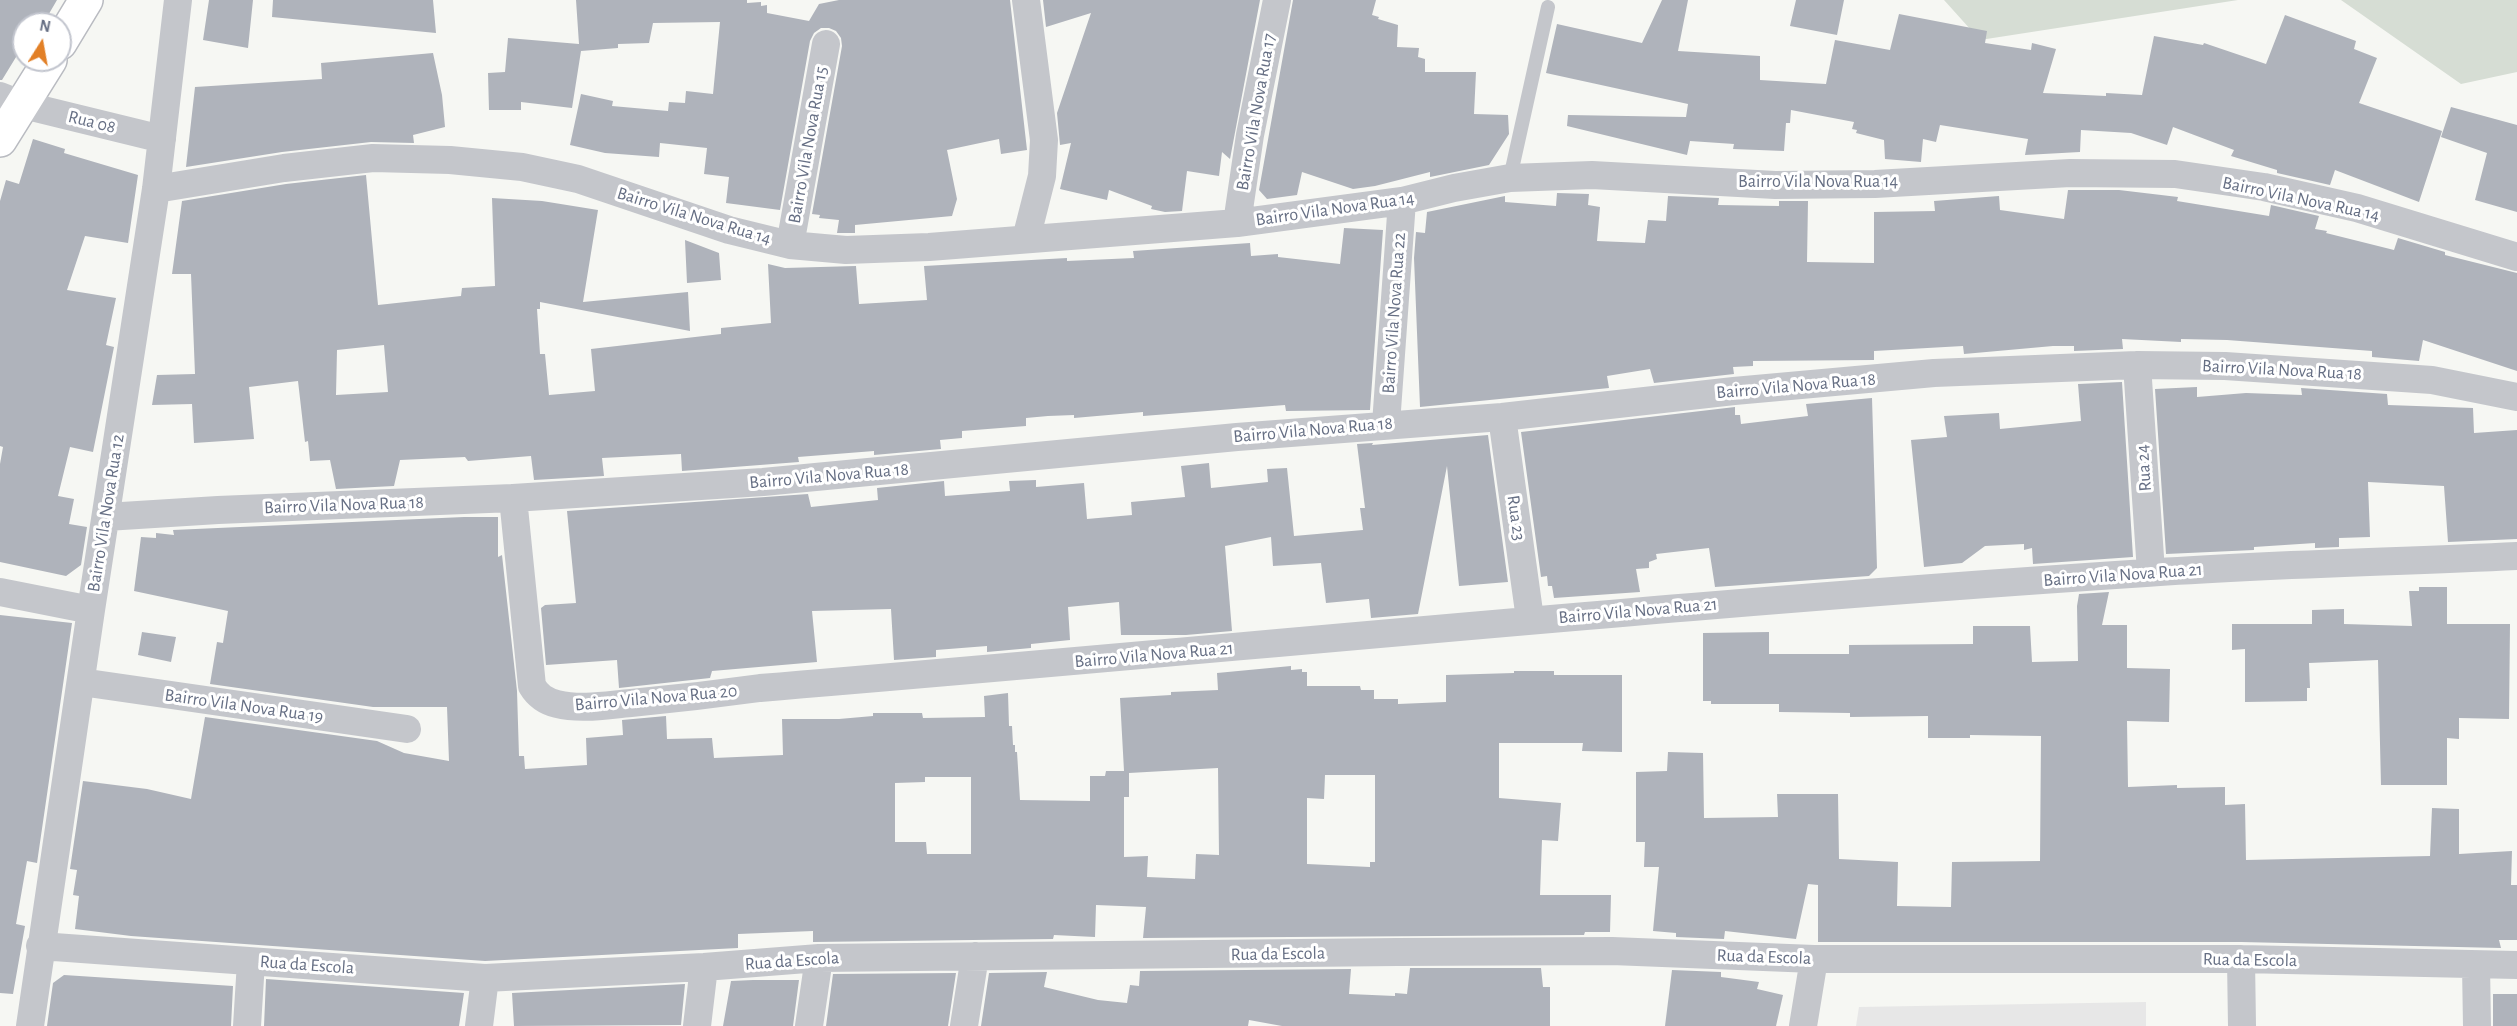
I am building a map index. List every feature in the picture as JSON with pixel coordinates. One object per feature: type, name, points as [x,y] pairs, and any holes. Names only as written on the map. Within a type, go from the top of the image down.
[{"type":"street","points":[[72,23],[86,0]]},
{"type":"street","name":"Bairro Vila Nova Rua 12","points":[[30,1026],[90,610],[156,189],[178,0]]},
{"type":"street","points":[[1026,0],[1044,140],[1042,176],[1026,239]]},
{"type":"street","name":"Bairro Vila Nova Rua 17","points":[[1237,223],[1250,135],[1277,0]]},
{"type":"street","name":"Bairro Vila Nova Rua 15","points":[[790,245],[826,44]]},
{"type":"street","points":[[0,140],[11,100],[38,72]]},
{"type":"street","name":"Rua 08","points":[[11,100],[162,139]]},
{"type":"street","name":"Bairro Vila Nova Rua 14","points":[[156,189],[284,168],[373,158],[450,160],[522,167],[578,179],[729,230],[790,245],[846,250],[929,247],[1237,223],[1402,201],[1454,188],[1510,178],[1592,175],[1775,185],[1875,184],[2070,173],[2175,174],[2264,187],[2358,208],[2517,256]]},
{"type":"street","name":"Bairro Vila Nova Rua 22","points":[[1386,424],[1402,201]]},
{"type":"street","name":"Bairro Vila Nova Rua 18","points":[[106,517],[513,498],[763,482],[1386,424],[1502,417],[1734,391],[1935,373],[2136,365],[2225,366],[2432,380],[2517,397]]},
{"type":"street","name":"Rua 24","points":[[2136,365],[2151,572]]},
{"type":"street","name":"Rua 23","points":[[1502,417],[1530,619]]},
{"type":"street","name":"Bairro Vila Nova Rua 20","points":[[513,498],[529,671],[536,694],[544,700],[567,706],[594,706],[700,697],[760,688]]},
{"type":"street","name":"Bairro Vila Nova Rua 21","points":[[760,688],[1142,657],[1530,619],[2151,572],[2517,556]]},
{"type":"street","points":[[0,592],[90,610]]},
{"type":"street","name":"Bairro Vila Nova Rua 19","points":[[81,682],[407,729]]},
{"type":"street","name":"Rua da Escola","points":[[40,946],[485,978],[704,967],[819,958],[1612,951],[1814,959],[2241,959],[2517,965]]},
{"type":"street","points":[[964,1026],[975,956]]},
{"type":"street","points":[[809,1026],[819,958]]},
{"type":"street","points":[[1803,1026],[1814,959]]},
{"type":"street","points":[[2241,959],[2242,1026]]},
{"type":"street","points":[[247,1026],[251,962]]},
{"type":"street","points":[[2476,965],[2477,1026]]},
{"type":"street","points":[[697,1026],[704,967]]},
{"type":"street","points":[[479,1026],[485,978]]},
{"type":"lane","points":[[1510,178],[1548,7]]},
{"type":"shaded area","points":[[1944,0],[2238,0],[1980,40]]},
{"type":"shaded area","points":[[2341,0],[2517,0],[2517,72],[2461,84]]},
{"type":"shaded area","points":[[2146,1002],[2146,1026],[1856,1026],[1859,1007]]},
{"type":"building","points":[[0,0],[57,0],[50,12],[12,12],[12,64],[0,80]]},
{"type":"building","points":[[209,0],[253,0],[248,48],[203,40]]},
{"type":"building","points":[[273,0],[433,0],[436,33],[272,17]]},
{"type":"building","points":[[576,0],[747,0],[747,3],[761,2],[761,6],[767,5],[767,13],[809,21],[819,4],[839,0],[1010,0],[1027,150],[1001,154],[999,139],[947,150],[957,199],[952,216],[855,225],[855,233],[837,233],[839,220],[819,218],[820,215],[812,214],[842,46],[841,38],[836,31],[821,28],[814,33],[810,41],[780,210],[726,203],[729,177],[704,174],[707,148],[660,143],[659,157],[605,153],[570,145],[581,94],[613,101],[612,106],[668,111],[669,102],[685,103],[686,91],[713,94],[720,22],[653,23],[649,43],[618,44],[618,48],[581,51],[572,108],[521,102],[521,110],[489,110],[488,73],[505,72],[508,38],[579,44]]},
{"type":"building","points":[[1043,0],[1260,0],[1230,159],[1222,152],[1219,176],[1187,171],[1182,211],[1165,212],[1151,209],[1152,206],[1109,190],[1107,200],[1060,189],[1071,143],[1060,145],[1057,113],[1091,13],[1046,27]]},
{"type":"building","points":[[1293,0],[1376,0],[1372,15],[1398,25],[1397,47],[1419,48],[1418,57],[1425,59],[1425,72],[1476,72],[1474,114],[1508,115],[1509,134],[1489,165],[1430,177],[1430,172],[1375,186],[1353,189],[1302,172],[1297,195],[1267,199],[1259,190]]},
{"type":"building","points":[[1662,0],[1688,0],[1678,51],[1760,56],[1760,80],[1826,84],[1835,40],[1890,50],[1899,14],[1987,31],[1985,43],[2031,50],[2032,43],[2056,49],[2043,93],[2106,96],[2106,93],[2142,95],[2154,36],[2203,45],[2204,43],[2266,64],[2285,15],[2356,41],[2354,49],[2377,58],[2359,103],[2442,131],[2419,202],[2335,170],[2330,185],[2277,173],[2277,170],[2231,156],[2234,150],[2173,127],[2167,145],[2131,133],[2081,130],[2080,152],[2025,155],[2028,139],[1940,125],[1936,142],[1923,139],[1921,162],[1885,159],[1884,140],[1856,133],[1857,130],[1852,129],[1854,122],[1791,110],[1790,123],[1786,123],[1784,151],[1733,149],[1734,144],[1690,141],[1687,155],[1567,126],[1568,115],[1686,117],[1688,104],[1546,73],[1557,24],[1642,43]]},
{"type":"building","points":[[1796,0],[1844,0],[1837,35],[1790,26]]},
{"type":"building","points":[[433,53],[442,95],[445,127],[413,135],[414,143],[371,142],[282,152],[186,167],[195,87],[322,79],[321,63]]},
{"type":"building","points":[[2451,107],[2517,125],[2517,212],[2475,200],[2487,153],[2441,137]]},
{"type":"building","points":[[33,139],[65,149],[64,153],[138,175],[128,243],[85,236],[67,290],[116,298],[106,345],[114,347],[93,452],[70,447],[58,496],[74,499],[69,524],[87,527],[81,565],[66,576],[0,562],[0,464],[3,447],[0,446],[0,201],[6,180],[19,184]]},
{"type":"building","points":[[366,175],[378,305],[461,296],[462,288],[495,286],[492,198],[542,201],[598,210],[583,302],[688,292],[690,331],[540,302],[540,309],[537,309],[540,354],[545,354],[549,395],[595,391],[591,349],[721,334],[721,328],[771,323],[768,264],[785,268],[856,266],[859,304],[927,300],[924,266],[1067,258],[1067,261],[1134,258],[1133,251],[1250,243],[1251,256],[1278,254],[1278,257],[1340,264],[1344,228],[1383,230],[1370,410],[1286,411],[1285,405],[1143,416],[1143,412],[1074,418],[1074,415],[1048,416],[1026,418],[1026,426],[962,431],[962,438],[940,440],[941,449],[874,455],[874,451],[798,457],[799,462],[682,471],[681,454],[602,458],[604,476],[534,480],[531,456],[468,461],[465,457],[400,460],[394,486],[336,489],[330,460],[310,461],[308,441],[305,442],[298,381],[249,387],[254,439],[194,443],[192,404],[152,405],[157,375],[195,374],[191,274],[172,274],[182,201],[286,184]],"holes":[[[384,345],[388,392],[336,395],[337,350]]]},
{"type":"building","points":[[2068,190],[2119,190],[2178,197],[2177,201],[2269,216],[2271,205],[2319,216],[2315,229],[2327,231],[2326,233],[2394,250],[2398,238],[2445,252],[2445,255],[2517,273],[2517,371],[2423,340],[2419,361],[2372,357],[2372,351],[2227,340],[2181,339],[2181,342],[2122,339],[2123,349],[2074,351],[2074,346],[2053,346],[1964,354],[1963,346],[1874,351],[1874,360],[1753,361],[1753,366],[1733,367],[1734,374],[1654,383],[1650,369],[1607,376],[1609,388],[1420,407],[1414,258],[1416,232],[1425,233],[1427,212],[1505,196],[1505,202],[1556,206],[1557,193],[1589,194],[1588,205],[1600,207],[1597,241],[1645,243],[1648,220],[1666,221],[1668,196],[1719,198],[1718,205],[1779,206],[1779,201],[1808,201],[1807,262],[1874,263],[1874,212],[1935,211],[1934,201],[1999,196],[2000,210],[2064,219]]},
{"type":"building","points":[[685,240],[719,253],[721,280],[687,283]]},
{"type":"building","points":[[2122,382],[2133,557],[2033,564],[2032,548],[2024,550],[2024,544],[1985,546],[1962,563],[1924,567],[1911,440],[1947,437],[1944,416],[1999,413],[2000,429],[2081,421],[2078,384]]},
{"type":"building","points":[[2197,387],[2197,397],[2246,393],[2302,395],[2301,388],[2387,394],[2388,405],[2473,408],[2474,433],[2517,430],[2517,539],[2448,542],[2444,486],[2368,482],[2370,537],[2339,538],[2339,547],[2315,548],[2315,543],[2254,547],[2254,550],[2166,554],[2155,389]]},
{"type":"building","points":[[1872,398],[1877,568],[1869,576],[1715,587],[1709,548],[1656,554],[1657,559],[1649,562],[1649,568],[1636,569],[1640,592],[1554,598],[1552,586],[1548,586],[1547,576],[1541,577],[1521,432],[1735,407],[1735,415],[1740,415],[1741,424],[1808,416],[1806,404]]},
{"type":"building","points":[[1488,435],[1508,582],[1459,586],[1447,466],[1418,614],[1371,618],[1369,599],[1326,603],[1321,563],[1273,566],[1271,537],[1225,546],[1232,631],[1186,635],[1121,635],[1119,602],[1068,607],[1070,640],[1031,644],[1031,648],[987,652],[987,646],[936,650],[936,657],[894,660],[891,609],[812,611],[817,662],[712,671],[710,678],[619,688],[617,660],[546,665],[541,608],[545,605],[576,603],[567,511],[808,494],[811,507],[878,500],[877,488],[944,481],[945,496],[1010,491],[1009,481],[1036,480],[1036,487],[1084,483],[1087,519],[1132,515],[1131,502],[1185,497],[1181,466],[1209,463],[1211,488],[1268,482],[1267,469],[1287,468],[1294,536],[1363,530],[1360,508],[1365,508],[1357,444],[1373,443],[1372,445]]},
{"type":"building","points":[[498,517],[498,557],[502,555],[517,691],[519,756],[524,756],[525,769],[587,765],[586,738],[623,735],[622,720],[666,716],[667,739],[712,738],[714,758],[783,755],[782,719],[839,719],[873,716],[873,713],[922,713],[923,718],[985,717],[984,696],[1008,693],[1009,726],[1012,726],[1013,745],[1017,752],[1020,800],[1090,801],[1090,776],[1105,776],[1106,771],[1124,771],[1120,698],[1171,695],[1171,692],[1218,690],[1217,673],[1291,666],[1291,670],[1302,669],[1302,672],[1307,672],[1307,686],[1360,686],[1361,690],[1374,690],[1374,699],[1398,699],[1398,704],[1446,702],[1446,675],[1554,671],[1554,675],[1622,675],[1622,752],[1582,751],[1583,743],[1499,743],[1499,798],[1561,803],[1558,841],[1542,840],[1540,895],[1611,895],[1610,932],[1585,932],[1584,935],[1143,938],[1146,907],[1096,905],[1095,937],[1054,935],[1053,939],[813,942],[813,931],[738,934],[738,948],[485,961],[131,936],[75,929],[79,896],[73,895],[77,870],[70,869],[83,781],[147,789],[191,799],[205,717],[377,741],[404,753],[449,761],[447,707],[373,707],[210,684],[217,642],[223,643],[228,611],[134,591],[141,537],[156,538],[156,533],[174,535],[173,530]],"holes":[[[1218,768],[1219,855],[1196,854],[1195,879],[1147,877],[1148,856],[1124,857],[1124,797],[1129,797],[1129,773]],[[1325,775],[1375,775],[1375,862],[1370,862],[1370,867],[1307,864],[1307,798],[1324,799]],[[925,777],[971,777],[971,854],[927,854],[926,842],[895,842],[895,783],[925,782]]]},
{"type":"building","points":[[2419,587],[2447,587],[2447,624],[2510,624],[2509,719],[2459,718],[2459,739],[2447,738],[2447,785],[2381,785],[2378,660],[2309,663],[2310,688],[2307,688],[2307,701],[2245,702],[2245,649],[2232,650],[2232,624],[2312,624],[2312,610],[2344,609],[2344,624],[2412,626],[2409,591],[2419,591]]},
{"type":"building","points":[[2109,592],[2102,625],[2127,625],[2127,668],[2170,669],[2169,722],[2127,721],[2128,787],[2177,785],[2177,788],[2225,787],[2225,805],[2245,804],[2246,860],[2430,856],[2432,808],[2459,809],[2459,854],[2512,851],[2511,885],[2517,885],[2517,940],[2499,940],[2501,948],[2241,942],[1818,942],[1818,885],[1808,884],[1796,939],[1725,931],[1724,939],[1676,937],[1676,933],[1653,931],[1659,867],[1644,867],[1645,842],[1636,842],[1636,772],[1667,771],[1668,752],[1703,753],[1704,818],[1778,817],[1777,794],[1838,794],[1839,859],[1898,862],[1897,906],[1951,907],[1952,862],[2040,861],[2041,736],[1970,735],[1970,738],[1928,738],[1928,716],[1850,717],[1850,713],[1779,712],[1779,704],[1711,704],[1711,701],[1703,701],[1703,633],[1769,632],[1769,654],[1849,654],[1849,645],[1973,644],[1973,626],[2030,626],[2032,662],[2078,661],[2077,606],[2079,594]]},
{"type":"building","points":[[0,615],[72,623],[37,863],[27,861],[16,924],[25,926],[13,994],[0,993]]},
{"type":"building","points":[[142,632],[176,637],[171,662],[138,655]]},
{"type":"building","points":[[1410,968],[1541,968],[1543,987],[1550,987],[1550,1026],[1282,1026],[1249,1020],[1248,1026],[981,1026],[989,973],[1047,972],[1044,987],[1098,1000],[1127,1003],[1130,985],[1139,986],[1140,971],[1351,969],[1349,994],[1395,996],[1395,993],[1407,994]]},
{"type":"building","points":[[1672,970],[1721,972],[1721,977],[1759,982],[1757,989],[1783,995],[1776,1026],[1665,1026]]},
{"type":"building","points":[[956,973],[948,1026],[826,1026],[833,974]]},
{"type":"building","points":[[64,975],[233,986],[231,1026],[47,1026],[53,983]]},
{"type":"building","points":[[266,979],[464,993],[459,1026],[264,1026]]},
{"type":"building","points":[[799,980],[793,1026],[723,1026],[731,981]]},
{"type":"building","points":[[685,984],[681,1025],[514,1026],[512,993]]},
{"type":"building","points":[[2493,994],[2517,994],[2517,1026],[2493,1026]]}]
